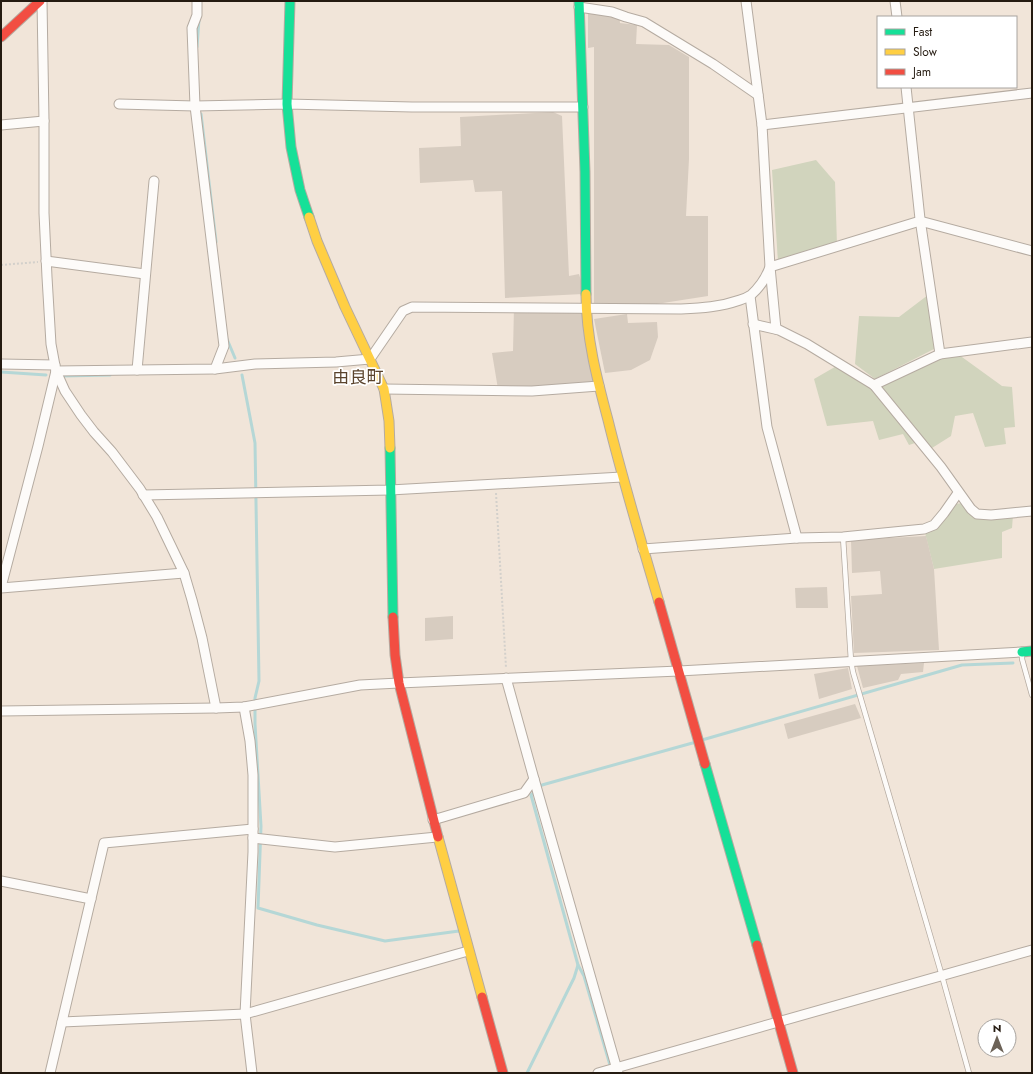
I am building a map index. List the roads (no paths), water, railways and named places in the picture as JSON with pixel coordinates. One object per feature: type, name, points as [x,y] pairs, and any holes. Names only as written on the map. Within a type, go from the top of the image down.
[{"type":"street","points":[[1,36],[41,1]]},
{"type":"street","points":[[41,1],[44,121],[44,213],[51,344],[55,368],[65,390],[81,415],[120,461],[140,489],[172,546],[184,573],[192,600],[202,638],[216,708]]},
{"type":"street","points":[[197,1],[197,15],[192,28],[196,106],[224,346],[215,369]]},
{"type":"street","points":[[290,1],[287,104],[291,147],[300,190],[317,241],[345,307],[384,389],[389,421],[395,648],[399,683],[437,837],[503,1073]]},
{"type":"street","points":[[746,1],[762,126],[770,267],[776,329]]},
{"type":"street","points":[[895,1],[897,16]]},
{"type":"street","points":[[758,95],[713,64],[644,22],[579,4],[583,107],[586,308],[594,365],[622,477],[679,671],[793,1073]]},
{"type":"street","points":[[906,88],[920,221],[940,354]]},
{"type":"street","points":[[762,126],[1032,94]]},
{"type":"street","points":[[119,104],[196,106],[287,104],[412,107],[583,107]]},
{"type":"street","points":[[1,125],[44,121]]},
{"type":"street","points":[[137,370],[154,181]]},
{"type":"street","points":[[770,267],[920,221],[1032,251]]},
{"type":"street","points":[[46,261],[145,274]]},
{"type":"street","points":[[370,359],[403,311],[412,307],[648,309],[710,308],[728,304],[750,296],[764,281],[770,267]]},
{"type":"street","points":[[750,296],[767,427],[797,538]]},
{"type":"street","points":[[753,324],[779,330],[807,344],[874,385],[941,467],[958,493],[977,514],[991,515],[1032,511]]},
{"type":"street","points":[[874,385],[940,354],[1032,342]]},
{"type":"street","points":[[1,364],[55,368],[137,370],[215,369],[255,364],[336,362],[370,359]]},
{"type":"street","points":[[55,368],[38,446],[1,588],[184,573]]},
{"type":"street","points":[[384,389],[532,391],[599,386]]},
{"type":"street","points":[[143,495],[390,490],[622,477]]},
{"type":"street","points":[[643,549],[797,538],[842,537],[924,529],[934,525],[958,493]]},
{"type":"street","points":[[1,711],[244,707],[360,685],[679,671],[1032,651]]},
{"type":"street","points":[[506,678],[618,1070]]},
{"type":"street","points":[[244,707],[250,741],[253,775],[253,833],[245,1014],[252,1073]]},
{"type":"street","points":[[433,820],[524,793],[534,779]]},
{"type":"street","points":[[50,1073],[104,843],[253,833],[335,847],[437,837]]},
{"type":"street","points":[[1,881],[91,899]]},
{"type":"street","points":[[598,1073],[618,1070],[778,1021],[1032,950]]},
{"type":"street","points":[[62,1022],[245,1014],[468,951]]},
{"type":"lane","points":[[842,537],[851,661],[855,679],[969,1073]]},
{"type":"lane","points":[[1022,652],[1022,660],[1032,695]]},
{"type":"waterway","points":[[197,47],[199,19]]},
{"type":"waterway","points":[[201,114],[216,242]]},
{"type":"waterway","points":[[227,339],[235,358]]},
{"type":"waterway","points":[[1,372],[46,375]]},
{"type":"waterway","points":[[62,376],[110,375]]},
{"type":"waterway","points":[[242,375],[255,443],[259,681],[255,698],[255,724],[261,826],[258,908],[317,925],[385,941],[460,932]]},
{"type":"waterway","points":[[702,740],[962,665],[1013,663]]},
{"type":"waterway","points":[[527,1073],[574,978],[578,965],[531,795],[542,785],[696,742]]},
{"type":"waterway","points":[[578,965],[584,976],[610,1065]]},
{"type":"district","name":"由良町","points":[[358,377]]}]
